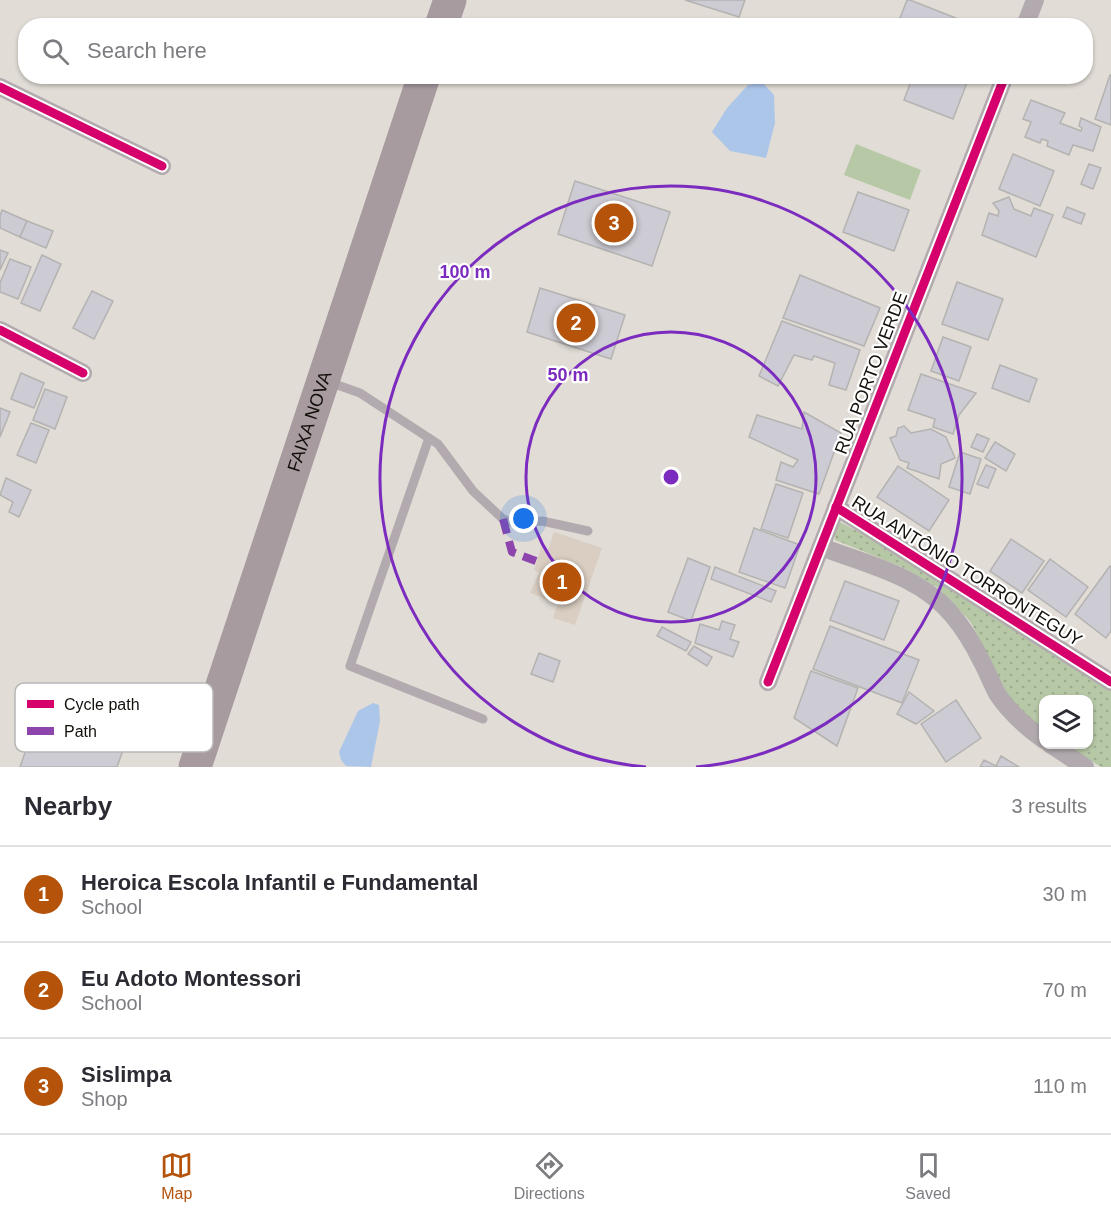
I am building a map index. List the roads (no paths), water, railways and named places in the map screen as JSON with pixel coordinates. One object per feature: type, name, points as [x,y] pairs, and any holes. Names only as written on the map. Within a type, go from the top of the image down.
[{"type":"highway","points":[[444,18],[450,0]]},
{"type":"highway","name":"FAIXA NOVA","points":[[213,713],[421,84]]},
{"type":"highway","name":"FAIXA NOVA","points":[[195,767],[200,752]]},
{"type":"street","points":[[1028,18],[1035,0]]},
{"type":"street","name":"RUA PORTO VERDE","points":[[768,682],[1002,84]]},
{"type":"street","points":[[0,87],[162,166]]},
{"type":"street","points":[[0,330],[83,373]]},
{"type":"street","name":"RUA ANTÔNIO TORRONTEGUY","points":[[836,507],[1111,682]]},
{"type":"street","points":[[820,547],[918,585],[935,599],[952,614],[965,631],[997,693],[1010,712],[1039,736]]},
{"type":"street","points":[[1058,749],[1085,767]]},
{"type":"lane","points":[[323,380],[360,393],[438,444],[473,491],[503,519],[514,523],[542,521],[588,531]]},
{"type":"lane","points":[[429,438],[350,666],[483,719]]},
{"type":"water","points":[[764,84],[774,95],[775,123],[766,158],[730,151],[712,132],[727,108],[748,85]]},
{"type":"water","points":[[373,703],[379,705],[380,721],[371,767],[346,766],[339,752],[358,711]]},
{"type":"place","name":"Sislimpa","points":[[614,223]]},
{"type":"place","name":"Eu Adoto Montessori","points":[[576,323]]},
{"type":"place","name":"Heroica Escola Infantil e Fundamental","points":[[562,582]]}]
